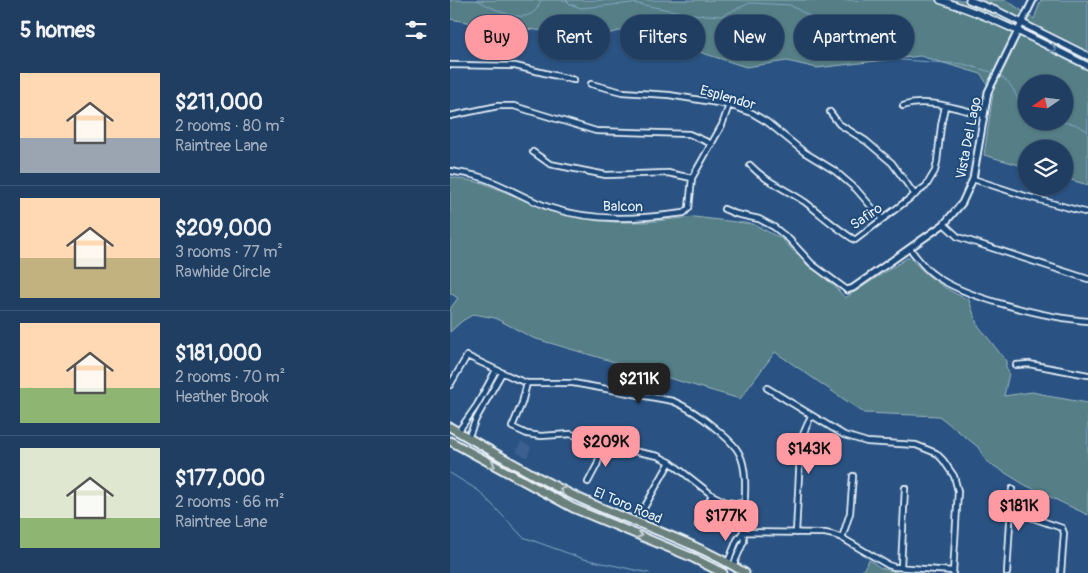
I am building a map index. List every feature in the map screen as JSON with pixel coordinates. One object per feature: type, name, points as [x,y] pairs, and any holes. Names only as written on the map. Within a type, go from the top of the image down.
[{"type":"main road","points":[[940,0],[971,10],[1088,66]]},
{"type":"main road","points":[[969,0],[998,11],[1088,56]]},
{"type":"main road","name":"El Toro Road","points":[[450,428],[522,469],[581,498],[686,542],[745,573]]},
{"type":"main road","name":"El Toro Road","points":[[450,441],[572,508],[691,556],[723,573]]},
{"type":"street","name":"Vista Del Lago","points":[[847,290],[853,288],[944,224],[962,203],[973,178],[988,92],[1033,0]]},
{"type":"street","points":[[450,64],[515,66],[574,80]]},
{"type":"street","name":"Esplendor","points":[[590,84],[622,92],[686,97],[729,105],[752,113],[767,122],[804,152],[835,172],[856,189],[882,220]]},
{"type":"street","points":[[903,106],[916,103],[946,106],[984,115]]},
{"type":"street","name":"Balcon","points":[[450,171],[480,177],[553,208],[600,217],[624,219],[684,213],[689,208],[692,178],[722,126],[729,105]]},
{"type":"street","points":[[450,116],[498,106],[514,106],[596,131],[689,134],[712,144]]},
{"type":"street","name":"Safiro","points":[[750,165],[762,177],[801,200],[855,240],[926,186],[935,171],[941,126],[946,106]]},
{"type":"street","points":[[830,112],[838,124],[866,141],[892,163],[916,195]]},
{"type":"street","points":[[533,152],[550,164],[606,175],[668,173],[692,178]]},
{"type":"street","points":[[973,178],[1042,201],[1088,213]]},
{"type":"street","points":[[724,209],[758,219],[774,227],[789,239],[812,264],[847,290]]},
{"type":"street","points":[[944,224],[958,237],[1088,279]]},
{"type":"street","points":[[910,248],[932,274],[964,291],[1023,308],[1068,318],[1088,320]]},
{"type":"street","points":[[450,385],[467,356],[527,383],[573,383],[673,401],[686,407],[727,438],[739,452],[744,472],[744,541],[742,549],[730,564]]},
{"type":"street","points":[[1016,365],[1029,364],[1088,374]]},
{"type":"street","points":[[458,432],[473,411],[496,370]]},
{"type":"street","points":[[468,438],[478,415],[502,373]]},
{"type":"street","points":[[527,383],[522,403],[512,427],[526,434],[541,436],[571,434],[603,445],[643,452],[670,462],[712,495],[726,502],[743,504]]},
{"type":"street","points":[[487,387],[492,390]]},
{"type":"street","points":[[743,532],[825,533],[842,538],[888,564],[953,572],[958,499],[956,482],[950,470],[936,453],[916,445],[867,442],[844,435],[767,388]]},
{"type":"street","points":[[473,411],[478,415]]},
{"type":"street","points":[[796,533],[802,437],[811,416]]},
{"type":"street","points":[[588,482],[597,465],[603,445]]},
{"type":"street","points":[[644,508],[670,462]]},
{"type":"street","points":[[842,538],[850,513],[853,476]]},
{"type":"street","points":[[902,567],[905,488]]},
{"type":"street","points":[[1006,573],[1012,489]]},
{"type":"street","points":[[698,525],[712,495]]},
{"type":"street","points":[[1010,513],[1030,517],[1062,528],[1064,533],[1061,573]]},
{"type":"street","points":[[730,564],[735,546],[743,532]]},
{"type":"street","points":[[735,546],[742,549]]},
{"type":"shaded area","points":[[521,442],[531,447],[527,457],[516,452]]},
{"type":"green space","points":[[450,0],[1006,0],[1034,19],[1041,0],[1088,0],[1088,185],[1073,181],[1073,140],[1018,140],[1018,165],[984,155],[993,94],[981,74],[920,56],[914,57],[914,15],[794,15],[794,60],[886,60],[817,68],[787,61],[746,67],[724,60],[784,60],[784,15],[715,15],[715,57],[705,54],[705,15],[620,15],[620,31],[610,33],[610,15],[538,15],[538,30],[528,29],[528,15],[465,15],[465,22],[450,19]]},
{"type":"green space","points":[[450,177],[483,183],[544,208],[579,217],[615,222],[645,222],[694,217],[753,224],[782,239],[806,264],[832,283],[845,298],[907,258],[910,258],[937,282],[969,300],[977,324],[1006,361],[1009,373],[1004,396],[1032,392],[1088,403],[1088,515],[1025,485],[986,461],[978,447],[939,416],[864,413],[775,352],[740,399],[533,338],[495,318],[474,314],[462,321],[450,332],[450,309],[458,298],[450,293]]},
{"type":"green space","points":[[869,560],[881,568],[899,573],[861,573]]},
{"type":"waterway","points":[[477,0],[506,14],[515,16],[530,14],[536,10],[541,0]]},
{"type":"waterway","points":[[566,0],[570,4],[581,8],[633,3],[690,14],[721,16],[750,3],[790,5],[818,21],[860,52],[901,60],[963,64],[995,73]]},
{"type":"waterway","points":[[998,75],[1009,84],[1018,100]]},
{"type":"waterway","points":[[1073,124],[1088,131]]},
{"type":"waterway","points":[[450,473],[479,491],[523,537],[584,559],[649,573]]}]
